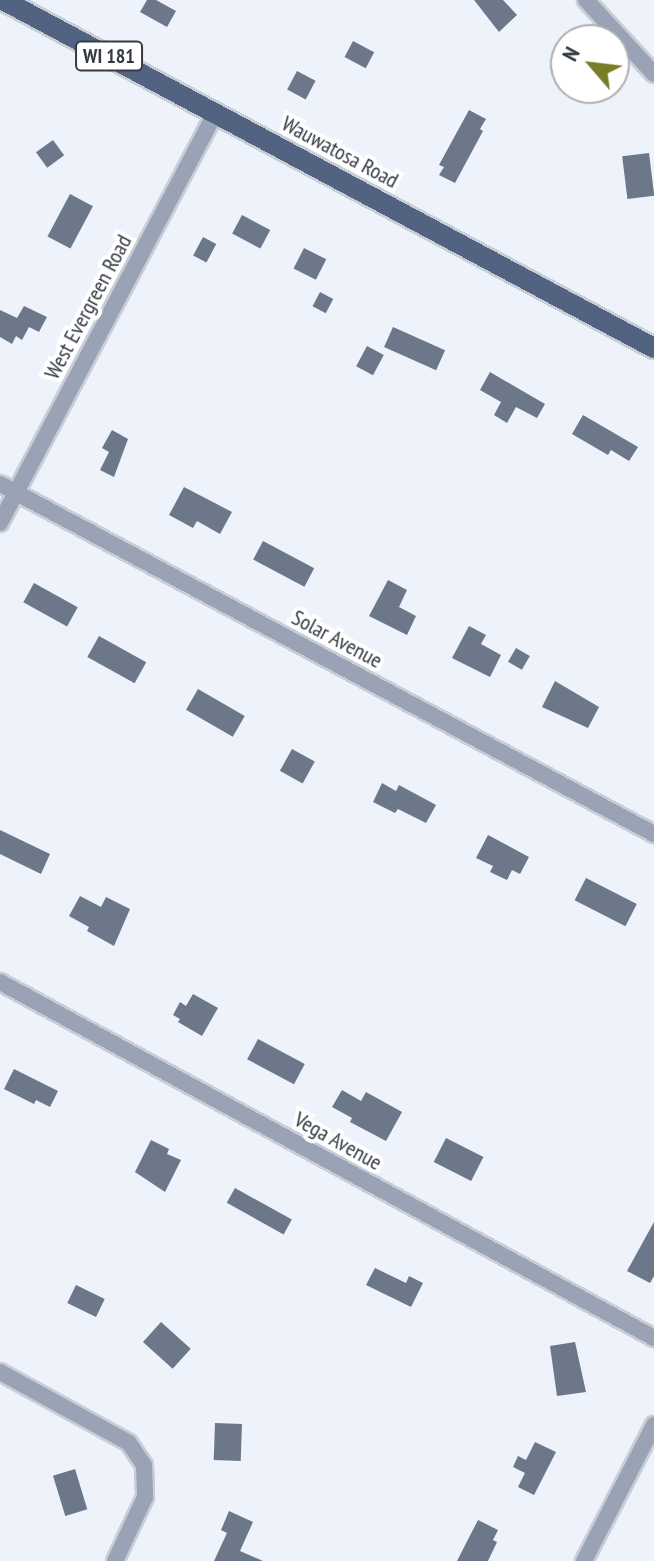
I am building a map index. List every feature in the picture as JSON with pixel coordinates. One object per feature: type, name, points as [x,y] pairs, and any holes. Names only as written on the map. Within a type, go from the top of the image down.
[{"type":"main road","name":"Wauwatosa Road","points":[[3,0],[654,348]]},
{"type":"street","points":[[586,0],[654,74]]},
{"type":"street","name":"West Evergreen Road","points":[[0,523],[216,112]]},
{"type":"street","name":"Solar Avenue","points":[[0,484],[654,834]]},
{"type":"street","name":"Vega Avenue","points":[[0,982],[654,1338]]},
{"type":"street","points":[[0,1372],[129,1443],[144,1465],[145,1497],[115,1561]]},
{"type":"street","points":[[584,1561],[654,1425]]},
{"type":"building","points":[[147,0],[156,0],[176,11],[167,27],[140,12]]},
{"type":"building","points":[[474,0],[503,0],[517,15],[499,32]]},
{"type":"building","points":[[353,41],[374,52],[366,68],[345,57]]},
{"type":"building","points":[[297,71],[316,81],[306,99],[287,90]]},
{"type":"building","points":[[469,110],[486,119],[480,129],[483,131],[455,183],[439,175],[444,167],[439,165]]},
{"type":"building","points":[[53,140],[64,155],[47,168],[36,152]]},
{"type":"building","points":[[649,153],[654,196],[627,199],[622,156]]},
{"type":"building","points":[[70,194],[93,206],[70,249],[47,236]]},
{"type":"building","points":[[242,215],[270,230],[260,249],[232,234]]},
{"type":"building","points":[[203,237],[216,244],[206,263],[193,256]]},
{"type":"building","points":[[304,248],[326,259],[316,280],[294,268]]},
{"type":"building","points":[[320,292],[333,299],[326,313],[312,306]]},
{"type":"building","points":[[24,306],[47,317],[39,332],[29,327],[22,340],[16,336],[12,344],[0,337],[0,310],[17,318]]},
{"type":"building","points":[[393,327],[445,350],[436,370],[384,347]]},
{"type":"building","points":[[367,346],[384,355],[373,375],[356,366]]},
{"type":"building","points":[[490,372],[545,404],[537,418],[516,407],[507,423],[494,415],[501,402],[480,390]]},
{"type":"building","points":[[583,415],[638,447],[629,461],[611,450],[608,455],[572,434]]},
{"type":"building","points":[[112,430],[128,439],[114,477],[100,470],[109,452],[102,448]]},
{"type":"building","points":[[184,487],[232,512],[220,534],[197,521],[193,528],[169,515]]},
{"type":"building","points":[[263,541],[314,568],[304,587],[253,560]]},
{"type":"building","points":[[388,580],[407,590],[399,607],[416,616],[407,635],[369,616]]},
{"type":"building","points":[[34,583],[78,607],[67,626],[23,602]]},
{"type":"building","points":[[469,626],[486,635],[481,644],[501,655],[490,677],[452,658]]},
{"type":"building","points":[[99,636],[146,662],[135,683],[87,657]]},
{"type":"building","points":[[516,648],[530,656],[522,670],[508,662]]},
{"type":"building","points":[[555,681],[599,707],[588,728],[542,707]]},
{"type":"building","points":[[198,689],[245,716],[233,737],[186,710]]},
{"type":"building","points":[[292,749],[315,762],[303,783],[280,771]]},
{"type":"building","points":[[382,783],[396,791],[399,785],[436,805],[426,823],[398,809],[395,813],[373,802]]},
{"type":"building","points":[[0,830],[50,854],[41,874],[0,854]]},
{"type":"building","points":[[488,835],[529,857],[520,874],[512,870],[507,880],[490,872],[493,866],[476,858]]},
{"type":"building","points":[[586,878],[637,904],[625,926],[575,900]]},
{"type":"building","points":[[80,896],[101,907],[106,897],[130,909],[114,946],[87,931],[89,927],[69,916]]},
{"type":"building","points":[[193,994],[218,1008],[202,1036],[178,1022],[180,1019],[173,1015],[180,1002],[186,1006]]},
{"type":"building","points":[[258,1039],[305,1064],[294,1084],[247,1059]]},
{"type":"building","points":[[14,1069],[58,1091],[50,1107],[36,1100],[34,1104],[4,1089]]},
{"type":"building","points":[[342,1090],[361,1101],[366,1092],[402,1112],[386,1141],[350,1122],[352,1118],[332,1107]]},
{"type":"building","points":[[446,1138],[483,1157],[471,1181],[434,1162]]},
{"type":"building","points":[[151,1140],[169,1149],[167,1154],[181,1160],[165,1192],[135,1172]]},
{"type":"building","points":[[235,1188],[292,1220],[284,1234],[227,1203]]},
{"type":"building","points":[[654,1222],[654,1276],[650,1283],[627,1271]]},
{"type":"building","points":[[375,1268],[406,1283],[409,1276],[423,1283],[411,1307],[366,1285]]},
{"type":"building","points":[[76,1285],[105,1299],[96,1317],[67,1303]]},
{"type":"building","points":[[161,1322],[191,1349],[173,1369],[143,1342]]},
{"type":"building","points":[[575,1342],[586,1392],[557,1396],[550,1346]]},
{"type":"building","points":[[215,1423],[242,1424],[241,1461],[214,1460]]},
{"type":"building","points":[[535,1442],[556,1452],[534,1495],[518,1487],[525,1473],[513,1467],[518,1456],[526,1460]]},
{"type":"building","points":[[75,1469],[87,1509],[65,1516],[53,1476]]},
{"type":"building","points":[[229,1511],[253,1522],[240,1551],[263,1561],[214,1561],[227,1533],[221,1530]]},
{"type":"building","points":[[478,1520],[498,1530],[493,1540],[497,1542],[488,1561],[457,1561]]}]
